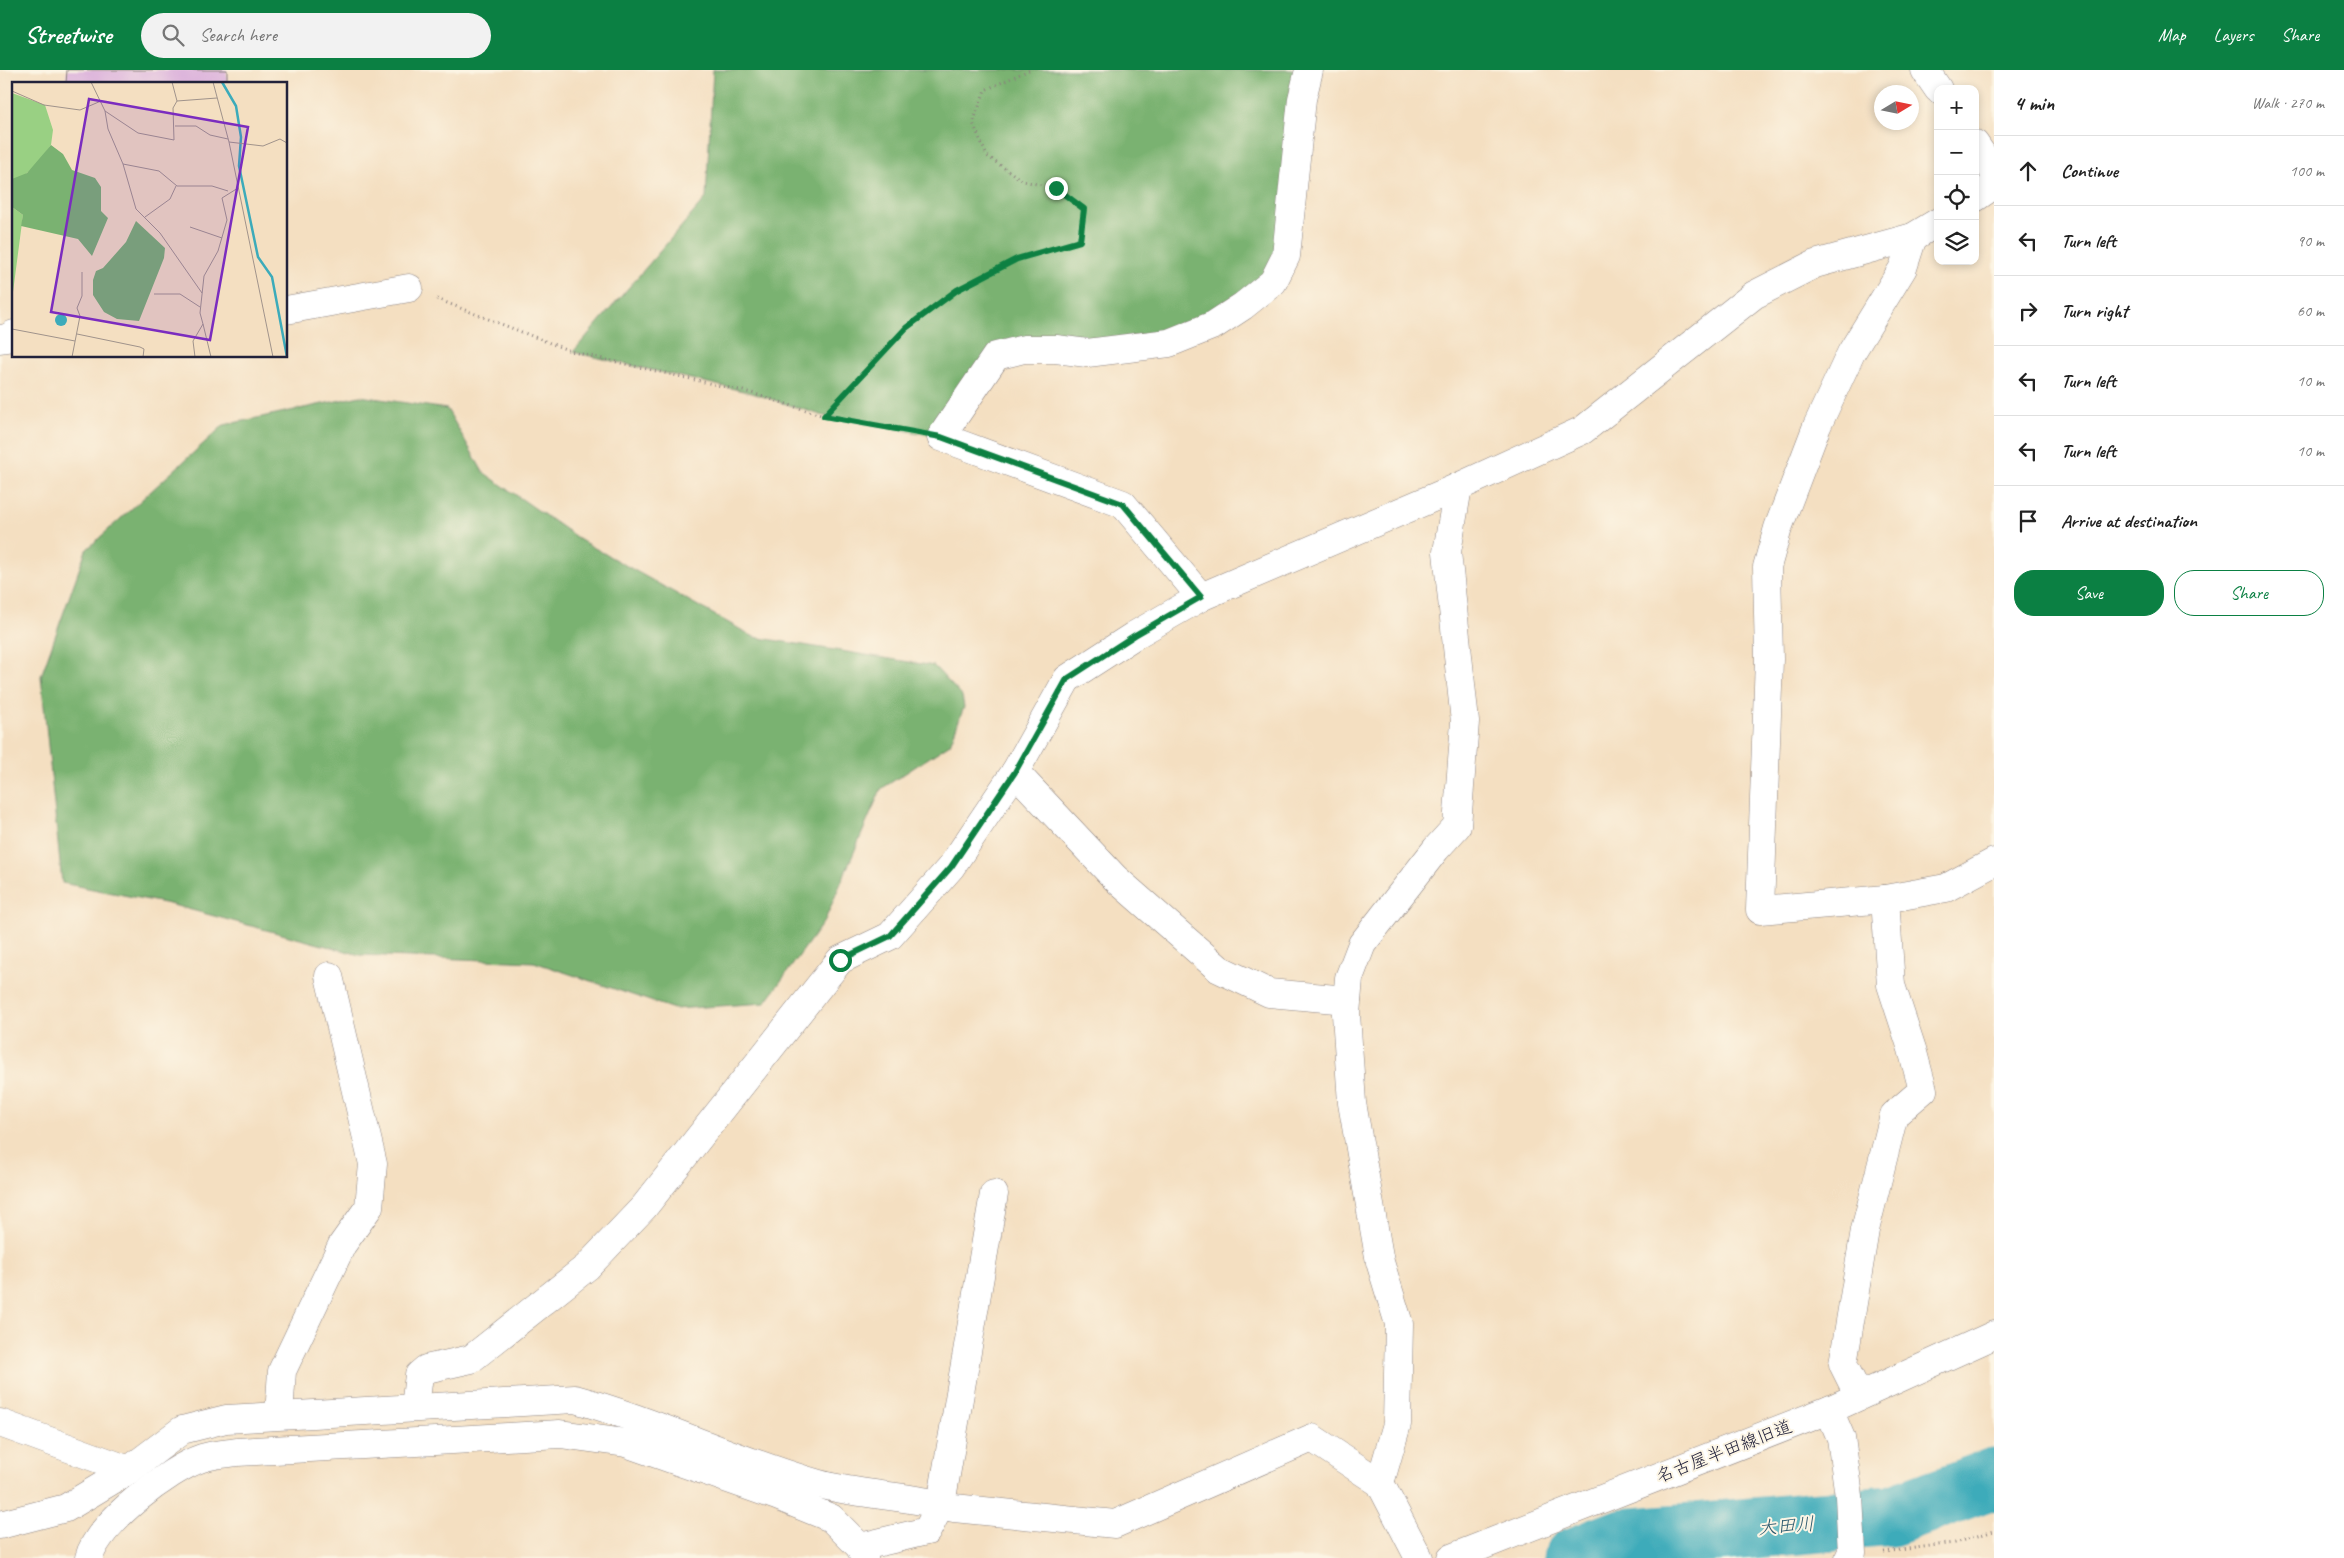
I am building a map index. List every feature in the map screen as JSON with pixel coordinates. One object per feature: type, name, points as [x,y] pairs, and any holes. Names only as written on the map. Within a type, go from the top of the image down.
[{"type":"street","points":[[1201,597],[1123,504],[941,437],[996,356],[1024,349],[1056,349],[1087,353],[1169,342],[1214,325],[1243,306],[1273,282],[1286,256],[1302,99],[1309,70]]},
{"type":"street","points":[[1925,70],[1935,85]]},
{"type":"street","points":[[1979,150],[1994,172]]},
{"type":"street","points":[[1979,195],[1994,185]]},
{"type":"street","points":[[415,1407],[419,1375],[426,1369],[471,1359],[587,1267],[644,1207],[840,960],[890,936],[951,867],[1015,772],[1067,679],[1135,635],[1201,597],[1458,487],[1583,430],[1754,295],[1814,264],[1913,237],[1934,224]]},
{"type":"street","points":[[1913,237],[1903,268],[1851,353],[1817,426],[1778,528],[1767,567],[1769,659],[1760,910],[1885,899],[1946,888],[1994,862]]},
{"type":"street","points":[[288,310],[409,288]]},
{"type":"street","points":[[0,338],[12,335]]},
{"type":"street","points":[[1380,1483],[1397,1424],[1399,1324],[1380,1262],[1352,1103],[1346,1014],[1347,1000],[1349,978],[1362,944],[1436,849],[1457,826],[1465,722],[1447,552],[1458,487]]},
{"type":"street","points":[[1015,772],[1115,878],[1219,969],[1269,993],[1347,1000]]},
{"type":"street","points":[[1859,1396],[1843,1364],[1865,1230],[1894,1115],[1923,1090],[1891,985],[1885,899]]},
{"type":"street","points":[[279,1416],[282,1371],[342,1245],[369,1207],[373,1164],[329,976]]},
{"type":"street","points":[[89,1558],[91,1548],[103,1531],[159,1480],[182,1466],[204,1457],[237,1452],[560,1434],[626,1443],[777,1496],[831,1518],[862,1553],[926,1530],[941,1504],[994,1194]]},
{"type":"street","name":"名古屋半田線旧道","points":[[1451,1558],[1829,1410],[1994,1335]]},
{"type":"street","points":[[0,1525],[66,1508],[129,1470],[182,1430],[226,1419],[575,1399],[609,1408],[760,1466],[820,1484],[862,1493],[941,1504],[954,1508],[1115,1524],[1312,1438],[1380,1483],[1419,1558]]},
{"type":"street","points":[[1829,1410],[1841,1438],[1849,1496],[1851,1556]]},
{"type":"street","points":[[0,1423],[129,1470]]},
{"type":"path","points":[[824,416],[906,328],[957,290],[1017,259],[1080,241],[1084,209],[1056,188],[1023,181],[987,156],[973,123],[985,90],[1028,70]]},
{"type":"path","points":[[409,288],[573,352],[752,393],[824,416],[941,437]]},
{"type":"path","points":[[1851,1556],[1954,1543],[1994,1530]]},
{"type":"green space","points":[[713,70],[1309,70],[1286,256],[1214,325],[996,356],[941,437],[824,416],[752,393],[573,352],[706,198]]},
{"type":"green space","points":[[360,396],[447,409],[483,472],[582,541],[754,637],[934,666],[962,696],[964,707],[950,744],[881,789],[825,920],[765,1003],[674,1009],[534,962],[360,955],[169,904],[62,883],[41,676],[86,550],[224,425]]},
{"type":"building","points":[[67,70],[227,70],[227,82],[66,82]]},
{"type":"waterway","name":"大田川","points":[[1574,1558],[1623,1539],[1891,1516],[1994,1478]]},
{"type":"route","points":[[840,960],[890,936],[951,867],[1015,772],[1067,679],[1135,635],[1201,597],[1123,504],[941,437],[824,416],[906,328],[957,290],[1017,259],[1080,241],[1084,209],[1056,188]]}]
